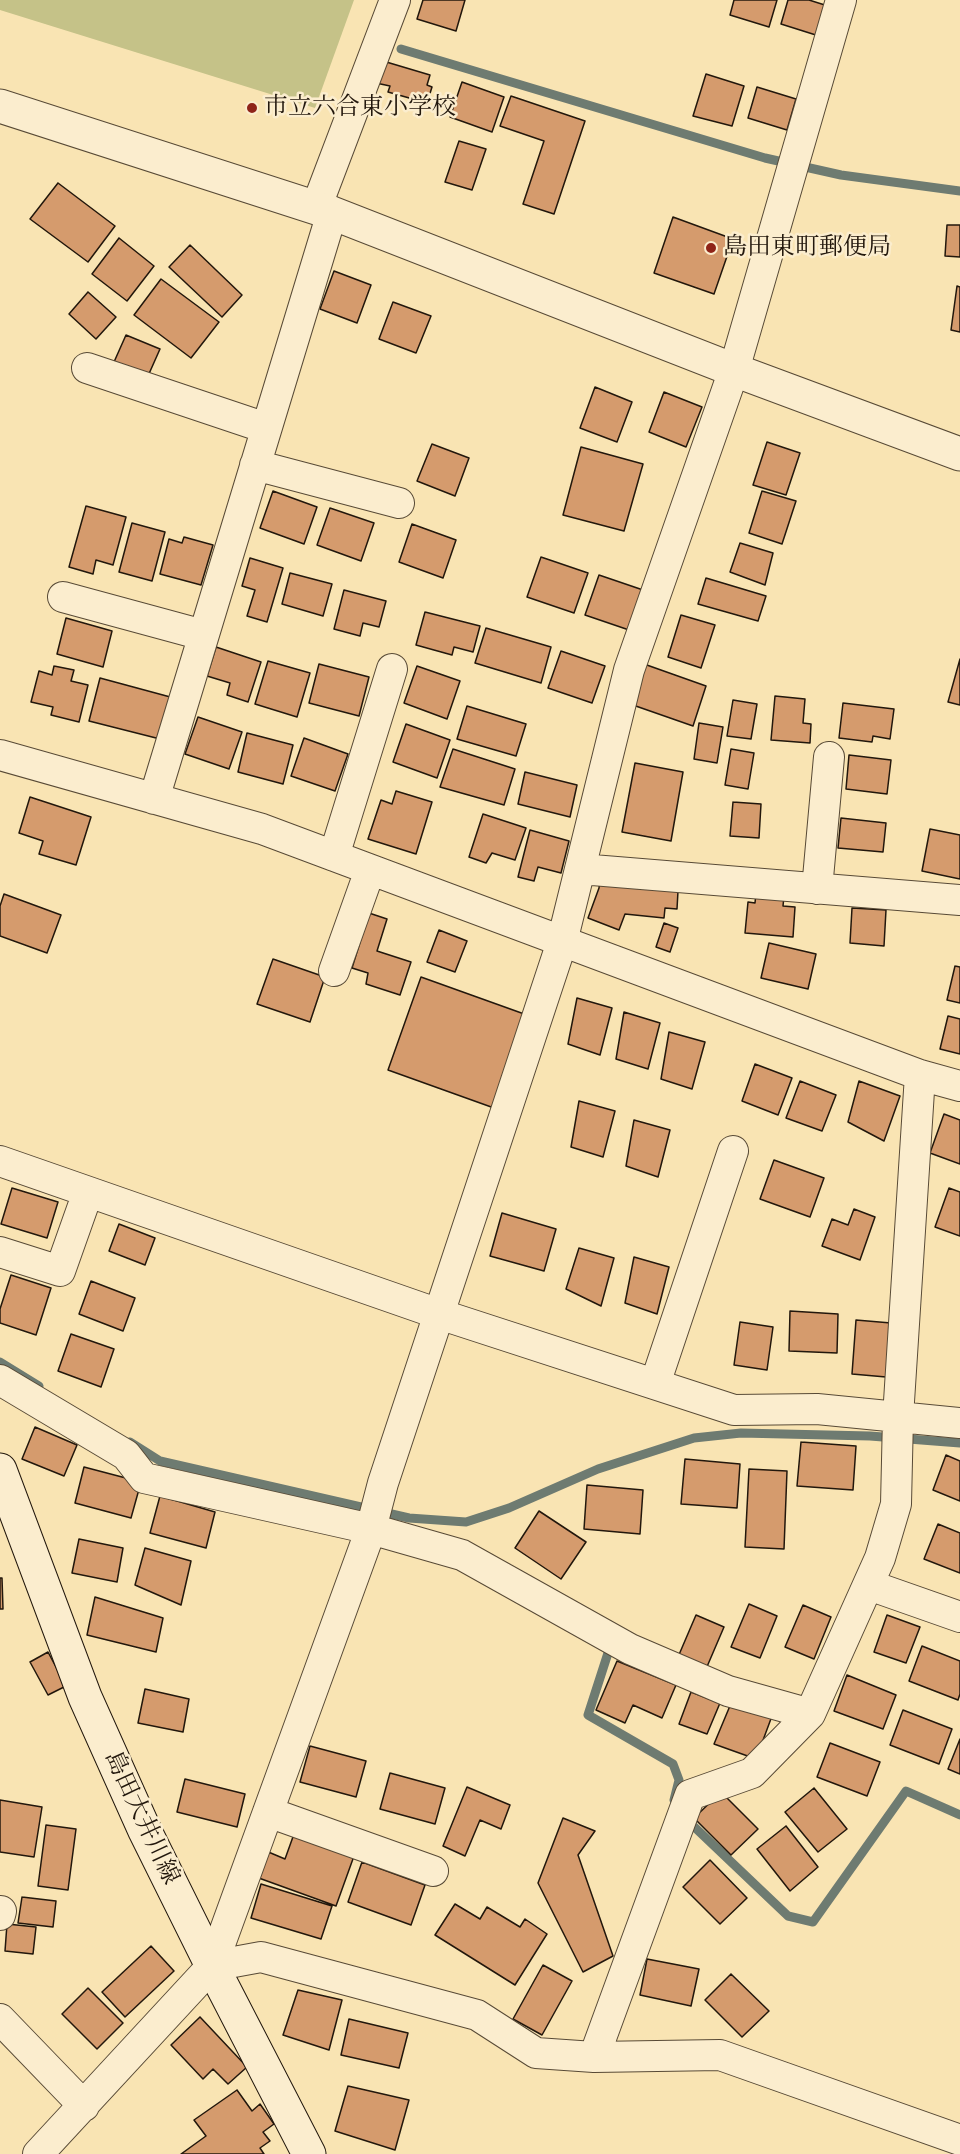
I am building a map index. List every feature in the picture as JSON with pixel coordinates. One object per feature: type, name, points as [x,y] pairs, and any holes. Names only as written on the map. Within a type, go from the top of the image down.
[{"type":"street","points":[[154,799],[266,428],[324,210],[395,0]]},
{"type":"street","points":[[38,2154],[212,1966],[371,1528],[383,1483],[562,942],[629,670],[734,370],[841,0]]},
{"type":"street","points":[[0,106],[324,210],[734,370],[960,454]]},
{"type":"street","points":[[87,368],[266,428]]},
{"type":"street","points":[[255,465],[399,503]]},
{"type":"street","points":[[63,597],[203,635]]},
{"type":"street","points":[[334,856],[392,669]]},
{"type":"street","points":[[0,755],[262,829],[920,1075],[960,1086]]},
{"type":"street","points":[[817,889],[829,757]]},
{"type":"street","points":[[580,869],[960,900]]},
{"type":"street","points":[[334,971],[370,870]]},
{"type":"street","points":[[594,2057],[690,1796],[752,1773],[810,1714],[880,1558],[896,1504],[898,1416],[920,1075]]},
{"type":"street","points":[[655,1384],[734,1151]]},
{"type":"street","points":[[0,1161],[439,1314],[734,1410],[817,1409],[960,1424]]},
{"type":"street","points":[[0,1252],[60,1271],[88,1192]]},
{"type":"street","points":[[0,1380],[126,1455],[144,1478],[371,1528],[462,1555],[630,1649],[728,1691],[810,1714]]},
{"type":"street","name":"島田大井川線","points":[[1,1474],[85,1697],[145,1831],[309,2154]]},
{"type":"street","points":[[869,1585],[960,1617]]},
{"type":"street","points":[[268,1812],[433,1870]]},
{"type":"street","points":[[212,1966],[261,1957],[477,2015],[536,2053],[594,2057],[720,2055],[960,2140]]},
{"type":"street","points":[[0,2019],[84,2106]]},
{"type":"shaded area","points":[[0,0],[354,0],[315,108],[0,10]]},
{"type":"building","points":[[423,0],[465,0],[456,31],[417,19]]},
{"type":"building","points":[[734,0],[777,0],[769,27],[730,15]]},
{"type":"building","points":[[788,0],[809,0],[828,6],[819,36],[781,24]]},
{"type":"building","points":[[383,61],[430,75],[427,85],[432,87],[427,103],[388,92],[390,86],[376,83]]},
{"type":"building","points":[[706,74],[744,86],[732,126],[693,116]]},
{"type":"building","points":[[462,82],[504,97],[492,132],[450,117]]},
{"type":"building","points":[[757,87],[796,99],[787,130],[748,118]]},
{"type":"building","points":[[511,96],[585,121],[554,214],[523,204],[544,141],[500,126]]},
{"type":"building","points":[[459,141],[486,149],[472,190],[445,182]]},
{"type":"building","points":[[58,183],[115,226],[88,262],[30,219]]},
{"type":"building","points":[[673,217],[733,239],[714,294],[654,273]]},
{"type":"building","points":[[947,225],[960,225],[960,257],[945,256]]},
{"type":"building","points":[[119,238],[154,266],[127,301],[92,274]]},
{"type":"building","points":[[190,245],[242,295],[222,317],[169,267]]},
{"type":"building","points":[[334,271],[371,285],[357,323],[320,309]]},
{"type":"building","points":[[161,279],[219,322],[191,358],[134,315]]},
{"type":"building","points":[[957,286],[960,287],[960,332],[951,330]]},
{"type":"building","points":[[88,292],[116,317],[96,339],[69,314]]},
{"type":"building","points":[[393,302],[431,316],[416,353],[379,339]]},
{"type":"building","points":[[126,335],[160,349],[148,376],[114,362]]},
{"type":"building","points":[[595,387],[632,402],[617,442],[580,428]]},
{"type":"building","points":[[664,392],[702,407],[686,447],[649,432]]},
{"type":"building","points":[[767,442],[800,453],[786,495],[753,485]]},
{"type":"building","points":[[432,444],[469,458],[455,496],[417,481]]},
{"type":"building","points":[[581,447],[643,464],[624,531],[563,515]]},
{"type":"building","points":[[273,491],[317,507],[304,544],[260,528]]},
{"type":"building","points":[[762,491],[796,501],[782,544],[749,533]]},
{"type":"building","points":[[86,506],[126,517],[113,565],[96,560],[93,574],[69,567]]},
{"type":"building","points":[[330,508],[374,523],[361,561],[317,545]]},
{"type":"building","points":[[132,523],[165,532],[152,581],[119,572]]},
{"type":"building","points":[[412,524],[456,540],[443,578],[399,562]]},
{"type":"building","points":[[184,537],[213,545],[201,585],[160,574],[169,539],[182,543]]},
{"type":"building","points":[[740,543],[773,553],[765,585],[730,572]]},
{"type":"building","points":[[541,557],[588,573],[574,613],[527,597]]},
{"type":"building","points":[[250,558],[283,568],[267,622],[247,616],[255,590],[242,586]]},
{"type":"building","points":[[290,573],[332,584],[323,616],[282,604]]},
{"type":"building","points":[[599,575],[646,591],[632,631],[585,615]]},
{"type":"building","points":[[706,578],[766,596],[758,621],[698,604]]},
{"type":"building","points":[[344,590],[386,601],[379,627],[363,623],[360,636],[334,629]]},
{"type":"building","points":[[425,612],[480,626],[473,652],[454,647],[452,655],[416,645]]},
{"type":"building","points":[[681,615],[715,625],[701,668],[668,657]]},
{"type":"building","points":[[66,618],[112,631],[103,667],[57,654]]},
{"type":"building","points":[[486,628],[551,647],[541,683],[475,663]]},
{"type":"building","points":[[216,647],[261,662],[248,702],[227,695],[230,683],[207,676]]},
{"type":"building","points":[[561,651],[605,666],[592,703],[548,688]]},
{"type":"building","points":[[960,659],[960,705],[948,702]]},
{"type":"building","points":[[268,661],[310,673],[297,717],[255,704]]},
{"type":"building","points":[[319,664],[369,677],[359,716],[309,703]]},
{"type":"building","points":[[644,664],[706,686],[693,726],[630,704]]},
{"type":"building","points":[[54,666],[74,670],[71,681],[88,685],[79,722],[51,715],[53,707],[31,702],[39,671],[52,675]]},
{"type":"building","points":[[417,666],[460,681],[447,719],[404,703]]},
{"type":"building","points":[[100,678],[174,698],[164,740],[89,721]]},
{"type":"building","points":[[775,696],[805,699],[803,723],[811,724],[810,743],[771,740]]},
{"type":"building","points":[[733,700],[757,704],[751,739],[727,736]]},
{"type":"building","points":[[843,703],[894,709],[890,739],[873,736],[872,742],[839,738]]},
{"type":"building","points":[[467,706],[526,724],[516,756],[457,739]]},
{"type":"building","points":[[198,717],[242,732],[229,769],[185,754]]},
{"type":"building","points":[[699,723],[723,727],[717,763],[694,759]]},
{"type":"building","points":[[406,724],[450,740],[437,778],[393,762]]},
{"type":"building","points":[[247,733],[293,745],[283,784],[238,772]]},
{"type":"building","points":[[304,738],[348,754],[335,791],[291,776]]},
{"type":"building","points":[[453,749],[515,769],[504,805],[440,787]]},
{"type":"building","points":[[731,749],[754,753],[748,789],[725,785]]},
{"type":"building","points":[[849,755],[891,760],[887,794],[846,789]]},
{"type":"building","points":[[635,763],[683,772],[671,841],[622,832]]},
{"type":"building","points":[[525,772],[577,785],[570,817],[518,804]]},
{"type":"building","points":[[396,791],[432,802],[416,854],[368,839],[381,800],[392,804]]},
{"type":"building","points":[[30,797],[91,817],[76,865],[39,854],[43,841],[19,833]]},
{"type":"building","points":[[733,802],[761,804],[759,838],[730,836]]},
{"type":"building","points":[[483,814],[526,828],[515,860],[492,853],[486,863],[469,857]]},
{"type":"building","points":[[841,818],[886,823],[883,852],[838,848]]},
{"type":"building","points":[[930,829],[960,835],[960,879],[922,871]]},
{"type":"building","points":[[530,830],[569,841],[561,873],[538,867],[534,881],[518,877]]},
{"type":"building","points":[[600,879],[678,891],[677,909],[665,908],[664,918],[625,914],[619,930],[588,918]]},
{"type":"building","points":[[756,893],[784,896],[783,906],[795,907],[793,937],[745,933],[748,902],[755,903]]},
{"type":"building","points":[[4,894],[61,915],[47,953],[0,936],[0,906]]},
{"type":"building","points":[[852,908],[886,910],[884,946],[850,943]]},
{"type":"building","points":[[369,913],[387,919],[377,951],[411,962],[400,995],[366,984],[368,973],[352,968]]},
{"type":"building","points":[[664,923],[678,928],[670,952],[656,947]]},
{"type":"building","points":[[439,930],[467,941],[455,972],[427,962]]},
{"type":"building","points":[[769,943],[816,954],[808,989],[761,978]]},
{"type":"building","points":[[273,959],[325,977],[310,1022],[257,1004]]},
{"type":"building","points":[[955,966],[960,967],[960,1003],[947,1000]]},
{"type":"building","points":[[421,977],[527,1015],[494,1108],[388,1070]]},
{"type":"building","points":[[577,998],[612,1008],[600,1055],[568,1044]]},
{"type":"building","points":[[624,1012],[660,1023],[648,1069],[616,1059]]},
{"type":"building","points":[[948,1016],[960,1019],[960,1054],[940,1049]]},
{"type":"building","points":[[669,1032],[705,1042],[692,1089],[661,1079]]},
{"type":"building","points":[[755,1064],[792,1078],[778,1115],[742,1101]]},
{"type":"building","points":[[800,1081],[836,1095],[822,1131],[786,1118]]},
{"type":"building","points":[[859,1081],[900,1096],[884,1141],[848,1122]]},
{"type":"building","points":[[579,1101],[615,1111],[603,1157],[571,1147]]},
{"type":"building","points":[[944,1114],[960,1120],[960,1164],[930,1153]]},
{"type":"building","points":[[634,1120],[670,1130],[658,1177],[626,1166]]},
{"type":"building","points":[[774,1160],[824,1178],[810,1217],[760,1199]]},
{"type":"building","points":[[12,1188],[58,1202],[47,1238],[1,1224]]},
{"type":"building","points":[[949,1188],[960,1192],[960,1236],[935,1227]]},
{"type":"building","points":[[854,1209],[875,1217],[860,1260],[822,1246],[832,1219],[848,1225]]},
{"type":"building","points":[[502,1213],[556,1229],[544,1271],[490,1256]]},
{"type":"building","points":[[119,1224],[155,1238],[145,1265],[109,1251]]},
{"type":"building","points":[[579,1248],[614,1258],[601,1306],[566,1289]]},
{"type":"building","points":[[634,1257],[669,1267],[657,1314],[625,1303]]},
{"type":"building","points":[[11,1275],[51,1288],[36,1335],[0,1323],[0,1309]]},
{"type":"building","points":[[91,1281],[135,1298],[123,1331],[79,1314]]},
{"type":"building","points":[[790,1311],[838,1314],[837,1353],[789,1351]]},
{"type":"building","points":[[856,1320],[891,1323],[886,1377],[852,1374]]},
{"type":"building","points":[[740,1322],[773,1327],[767,1370],[734,1365]]},
{"type":"building","points":[[71,1334],[114,1349],[101,1387],[58,1371]]},
{"type":"building","points":[[35,1427],[77,1445],[64,1476],[22,1459]]},
{"type":"building","points":[[801,1442],[856,1446],[853,1490],[797,1486]]},
{"type":"building","points":[[946,1455],[960,1461],[960,1501],[933,1490]]},
{"type":"building","points":[[685,1459],[740,1464],[737,1508],[681,1504]]},
{"type":"building","points":[[84,1467],[141,1482],[131,1518],[75,1503]]},
{"type":"building","points":[[749,1469],[787,1471],[784,1549],[745,1547]]},
{"type":"building","points":[[587,1485],[643,1490],[640,1534],[584,1529]]},
{"type":"building","points":[[160,1496],[215,1512],[206,1548],[150,1533]]},
{"type":"building","points":[[539,1511],[586,1542],[561,1579],[515,1548]]},
{"type":"building","points":[[938,1524],[960,1533],[960,1573],[924,1559]]},
{"type":"building","points":[[79,1539],[123,1548],[117,1582],[72,1573]]},
{"type":"building","points":[[145,1548],[191,1561],[181,1605],[135,1585]]},
{"type":"building","points":[[0,1578],[2,1578],[3,1609],[0,1609]]},
{"type":"building","points":[[95,1597],[163,1618],[156,1652],[87,1635]]},
{"type":"building","points":[[749,1604],[777,1616],[760,1658],[731,1647]]},
{"type":"building","points":[[803,1605],[831,1617],[814,1659],[785,1647]]},
{"type":"building","points":[[696,1615],[724,1627],[706,1669],[678,1657]]},
{"type":"building","points":[[887,1615],[920,1627],[906,1663],[874,1652]]},
{"type":"building","points":[[922,1646],[960,1661],[958,1700],[909,1681]]},
{"type":"building","points":[[48,1652],[66,1686],[48,1695],[30,1662]]},
{"type":"building","points":[[617,1661],[676,1685],[662,1718],[633,1705],[625,1723],[596,1710]]},
{"type":"building","points":[[847,1675],[896,1695],[883,1729],[834,1711]]},
{"type":"building","points":[[145,1689],[189,1699],[183,1732],[138,1723]]},
{"type":"building","points":[[691,1692],[720,1703],[707,1734],[679,1724]]},
{"type":"building","points":[[732,1701],[772,1716],[756,1759],[714,1744]]},
{"type":"building","points":[[903,1710],[952,1729],[939,1764],[890,1745]]},
{"type":"building","points":[[960,1739],[960,1774],[948,1769]]},
{"type":"building","points":[[830,1743],[880,1762],[867,1796],[817,1777]]},
{"type":"building","points":[[310,1746],[366,1761],[356,1797],[300,1782]]},
{"type":"building","points":[[390,1773],[445,1788],[435,1824],[380,1809]]},
{"type":"building","points":[[185,1779],[245,1794],[237,1827],[177,1812]]},
{"type":"building","points":[[467,1787],[510,1805],[501,1829],[480,1820],[465,1856],[443,1846]]},
{"type":"building","points":[[814,1788],[847,1829],[818,1852],[785,1812]]},
{"type":"building","points":[[721,1792],[758,1829],[731,1855],[694,1818]]},
{"type":"building","points":[[0,1800],[42,1807],[34,1857],[0,1852]]},
{"type":"building","points":[[563,1818],[595,1831],[578,1855],[613,1956],[583,1972],[538,1883]]},
{"type":"building","points":[[46,1825],[76,1829],[68,1890],[38,1886]]},
{"type":"building","points":[[786,1826],[818,1867],[790,1891],[757,1849]]},
{"type":"building","points":[[294,1834],[354,1856],[336,1906],[256,1877],[266,1851],[285,1859]]},
{"type":"building","points":[[710,1860],[747,1898],[720,1924],[683,1887]]},
{"type":"building","points":[[362,1862],[425,1885],[411,1925],[348,1902]]},
{"type":"building","points":[[261,1884],[332,1906],[321,1939],[251,1918]]},
{"type":"building","points":[[22,1897],[56,1901],[53,1927],[18,1923]]},
{"type":"building","points":[[455,1904],[480,1919],[487,1907],[520,1927],[525,1919],[547,1934],[515,1985],[435,1935]]},
{"type":"building","points":[[7,1924],[36,1927],[33,1954],[5,1951]]},
{"type":"building","points":[[151,1946],[174,1971],[125,2017],[102,1992]]},
{"type":"building","points":[[647,1959],[699,1969],[691,2006],[640,1995]]},
{"type":"building","points":[[543,1965],[572,1981],[542,2035],[513,2019]]},
{"type":"building","points":[[731,1974],[769,2011],[742,2037],[705,2000]]},
{"type":"building","points":[[88,1988],[123,2023],[97,2049],[62,2014]]},
{"type":"building","points":[[298,1990],[342,2000],[329,2050],[283,2035]]},
{"type":"building","points":[[200,2017],[247,2067],[228,2084],[213,2069],[203,2079],[171,2045]]},
{"type":"building","points":[[349,2019],[408,2033],[399,2068],[341,2055]]},
{"type":"building","points":[[348,2086],[409,2100],[395,2150],[335,2131]]},
{"type":"building","points":[[237,2090],[252,2111],[260,2104],[274,2124],[263,2132],[270,2141],[260,2148],[264,2154],[181,2154],[206,2136],[194,2120]]},
{"type":"waterway","points":[[401,49],[765,158],[841,175],[960,191]]},
{"type":"waterway","points":[[0,1362],[39,1386]]},
{"type":"waterway","points":[[130,1442],[160,1461],[409,1518],[466,1522],[509,1508],[598,1469],[694,1438],[741,1433],[870,1436],[960,1443]]},
{"type":"waterway","points":[[609,1650],[588,1715],[673,1764],[679,1780],[674,1800]]},
{"type":"waterway","points":[[686,1819],[788,1916],[813,1922],[906,1791],[960,1815]]},
{"type":"place","name":"市立六合東小学校","points":[[252,108]]},
{"type":"place","name":"島田東町郵便局","points":[[711,248]]}]
